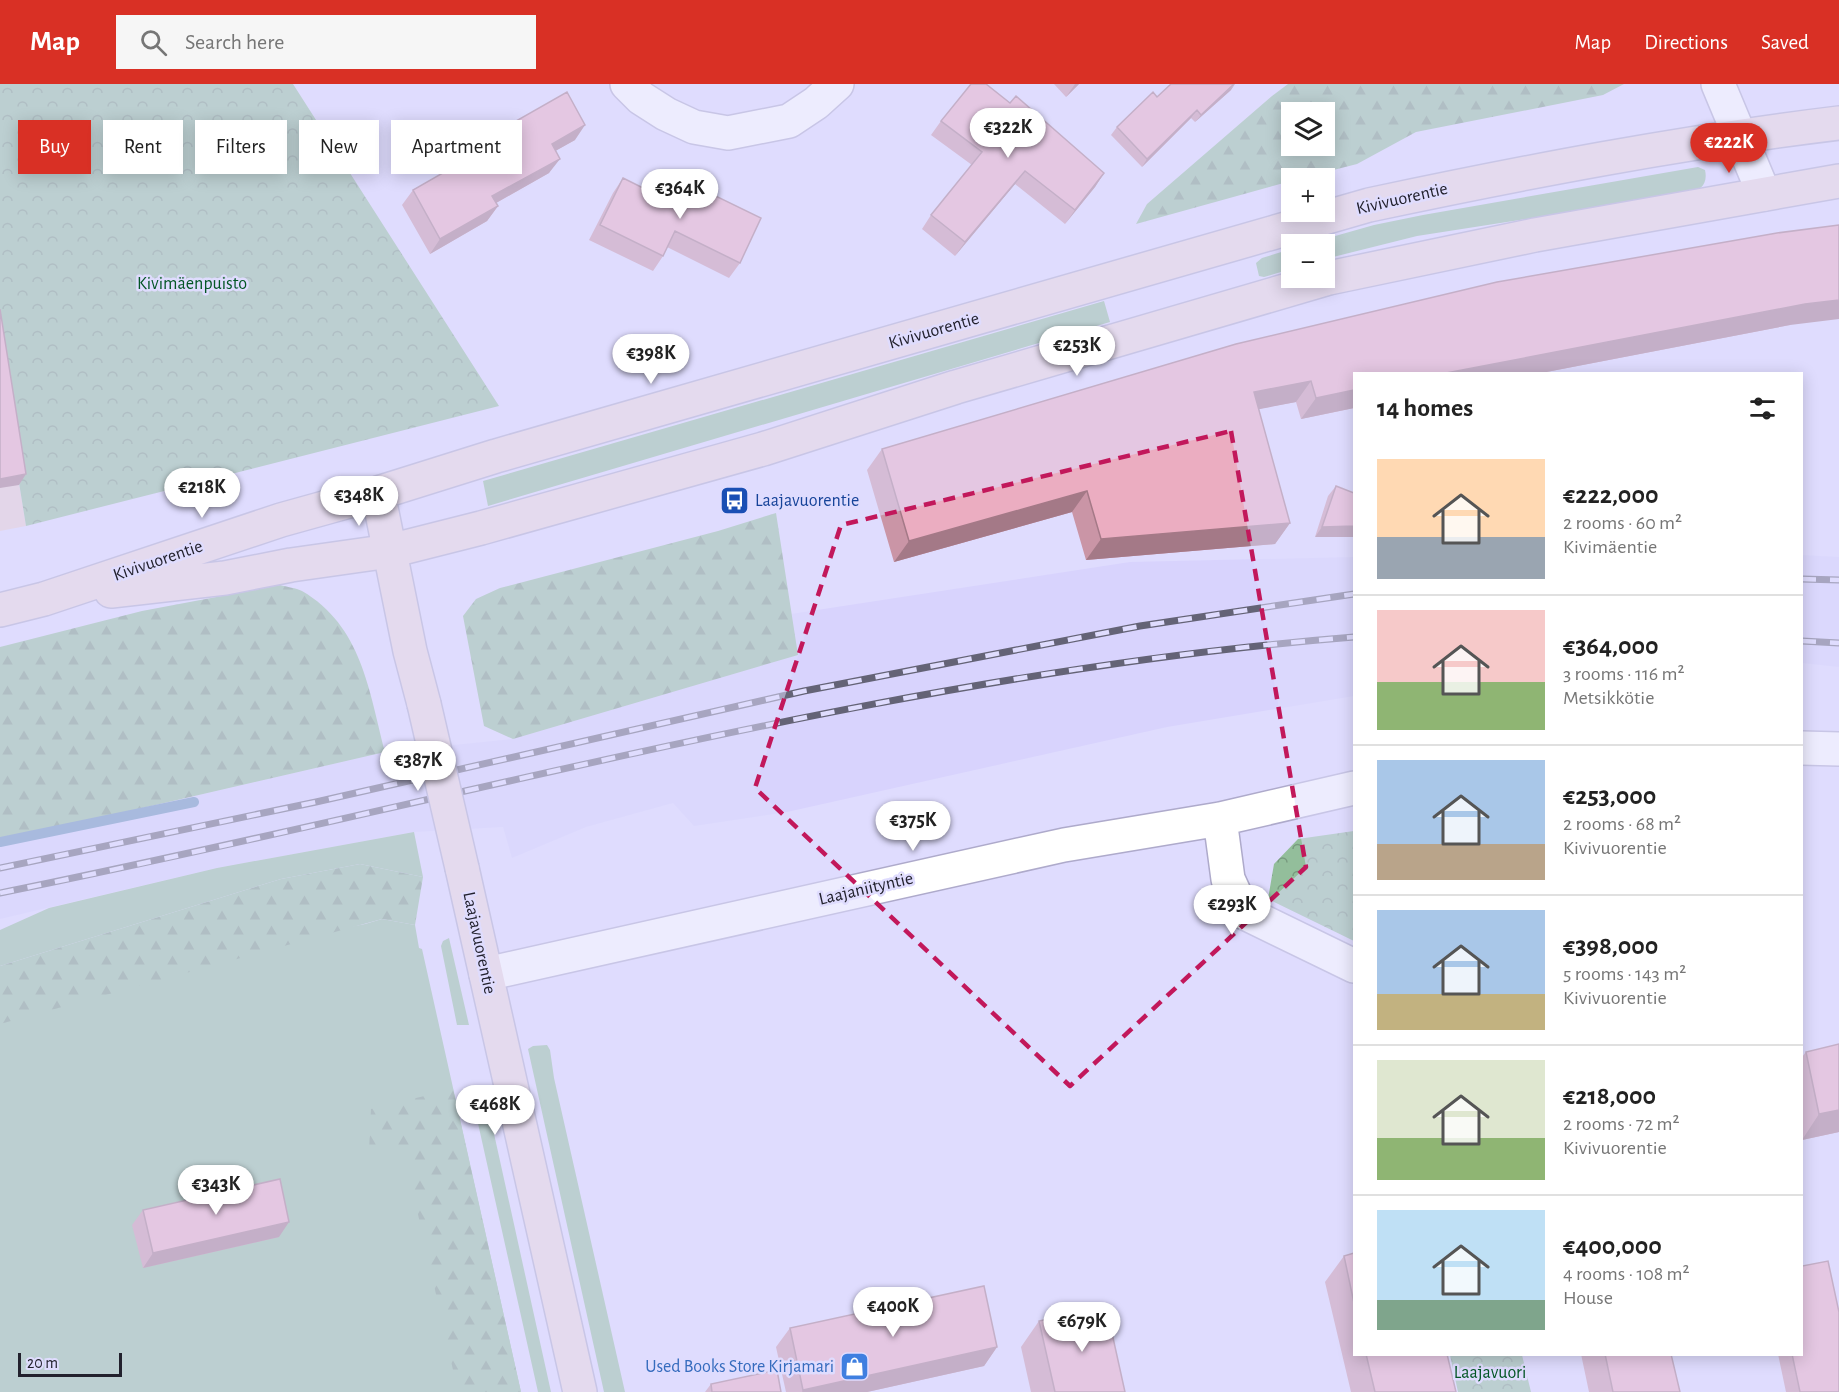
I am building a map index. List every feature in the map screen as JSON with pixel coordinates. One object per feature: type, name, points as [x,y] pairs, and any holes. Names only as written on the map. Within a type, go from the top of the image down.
[{"type":"street","points":[[627,84],[641,98],[666,114],[694,127],[728,133],[789,120],[816,103],[837,84]]},
{"type":"street","points":[[1718,84],[1764,194]]},
{"type":"street","name":"Kivivuorentie","points":[[0,610],[44,599],[281,520],[496,456],[1369,205],[1741,136],[1839,123]]},
{"type":"street","name":"Kivivuorentie","points":[[44,599],[225,578],[291,565],[390,551],[481,528],[763,449],[956,387],[1329,278],[1534,235],[1839,181]]},
{"type":"street","name":"Laajavuorentie","points":[[378,493],[410,651],[462,868],[580,1392]]},
{"type":"street","points":[[1803,748],[1839,749]]},
{"type":"street","name":"Laajaniityntie","points":[[486,974],[1064,845],[1220,819],[1353,788]]},
{"type":"street","points":[[1220,819],[1228,879],[1243,912],[1353,966]]},
{"type":"highlighted area","points":[[1231,431],[1306,867],[1070,1086],[755,788],[841,525]]},
{"type":"shaded area","points":[[0,365],[26,526],[0,531]]},
{"type":"shaded area","points":[[1803,555],[1839,557],[1839,667],[1803,663]]},
{"type":"shaded area","points":[[1353,557],[1353,696],[1167,727],[787,812],[694,826],[673,803],[586,827],[512,858],[503,827],[414,832],[217,868],[0,919],[0,841],[385,752],[513,739],[797,655],[791,614],[1130,562]]},
{"type":"green space","name":"Kivimäenpuisto","points":[[0,84],[293,84],[316,120],[299,120],[299,174],[351,174],[499,406],[26,526],[0,365]]},
{"type":"green space","points":[[1288,84],[1624,84],[1603,95],[1416,132],[1357,164],[1335,170],[1281,168],[1281,184],[1136,224],[1147,204]]},
{"type":"green space","points":[[1698,167],[1705,170],[1706,175],[1700,188],[1688,194],[1417,236],[1335,256],[1335,236],[1423,215]]},
{"type":"green space","points":[[1281,252],[1281,272],[1264,277],[1259,276],[1256,263],[1262,258]]},
{"type":"green space","points":[[1104,301],[1110,322],[488,506],[483,481]]},
{"type":"green space","points":[[776,513],[798,655],[513,739],[484,726],[463,616],[476,599],[500,588],[718,531]]},
{"type":"green space","points":[[280,585],[302,591],[322,605],[338,622],[350,641],[368,683],[385,752],[0,841],[0,647],[142,611]]},
{"type":"green space","points":[[1353,831],[1353,941],[1268,899],[1274,864],[1298,839]]},
{"type":"green space","points":[[414,832],[423,877],[360,864],[281,879],[0,966],[0,930],[49,908],[217,868]]},
{"type":"green space","points":[[360,864],[423,877],[415,925],[382,919],[0,1024],[0,966],[281,879]]},
{"type":"green space","points":[[382,919],[415,925],[521,1392],[0,1392],[0,996]]},
{"type":"green space","points":[[449,938],[469,1025],[457,1025],[441,946],[443,941]]},
{"type":"green space","points":[[547,1045],[550,1050],[554,1078],[625,1392],[604,1392],[528,1049],[533,1046]]},
{"type":"green space","points":[[453,1089],[521,1392],[458,1392],[410,1170],[395,1148],[369,1151],[371,1109]]},
{"type":"green space","points":[[471,1092],[481,1097],[489,1111],[551,1392],[538,1392]]},
{"type":"green space","name":"Laajavuori","points":[[1450,1356],[1522,1356],[1531,1392],[1458,1392]]},
{"type":"building","points":[[971,84],[986,84],[1010,103],[1016,96],[1104,173],[1075,210],[1025,171],[965,242],[931,215],[982,152],[941,121]]},
{"type":"building","points":[[1171,84],[1234,84],[1201,115],[1197,110],[1147,159],[1117,127],[1153,92],[1157,97]]},
{"type":"building","points":[[567,92],[585,125],[552,144],[560,159],[492,196],[498,206],[440,239],[413,190],[441,174],[522,174],[522,120],[518,120]]},
{"type":"building","points":[[623,178],[679,206],[689,183],[761,218],[740,263],[675,231],[663,256],[600,225]]},
{"type":"building","points":[[1839,225],[1839,300],[1805,304],[1451,372],[1353,372],[1353,390],[1316,398],[1311,381],[1254,392],[1290,523],[1101,539],[1087,491],[909,541],[882,449],[1236,344],[1497,282],[1777,233]]},
{"type":"building","points":[[0,309],[26,474],[0,479]]},
{"type":"building","points":[[1336,486],[1353,493],[1353,526],[1322,527]]},
{"type":"building","points":[[1839,1044],[1839,1110],[1819,1114],[1806,1052]]},
{"type":"building","points":[[280,1179],[289,1222],[153,1253],[143,1210]]},
{"type":"building","points":[[1353,1253],[1353,1298],[1344,1256]]},
{"type":"building","points":[[1828,1261],[1839,1312],[1839,1392],[1800,1392],[1792,1356],[1803,1356],[1803,1266]]},
{"type":"building","points":[[984,1286],[997,1347],[803,1390],[790,1328]]},
{"type":"building","points":[[1106,1306],[1125,1392],[1055,1392],[1039,1321]]},
{"type":"building","points":[[1366,1356],[1447,1356],[1456,1392],[1375,1392]]},
{"type":"building","points":[[1605,1356],[1671,1356],[1680,1392],[1613,1392]]},
{"type":"building","points":[[777,1370],[781,1392],[712,1392],[711,1384]]},
{"type":"waterway","points":[[0,842],[194,802]]},
{"type":"railway","points":[[1803,579],[1839,580]]},
{"type":"railway","points":[[0,868],[316,802],[804,691],[1140,626],[1353,594]]},
{"type":"railway","points":[[0,893],[843,710],[1012,680],[1182,655],[1353,637]]},
{"type":"railway","points":[[1803,641],[1839,643]]},
{"type":"place","name":"Laajavuorentie","points":[[734,501]]},
{"type":"place","name":"Used Books Store Kirjamari","points":[[855,1367]]}]
